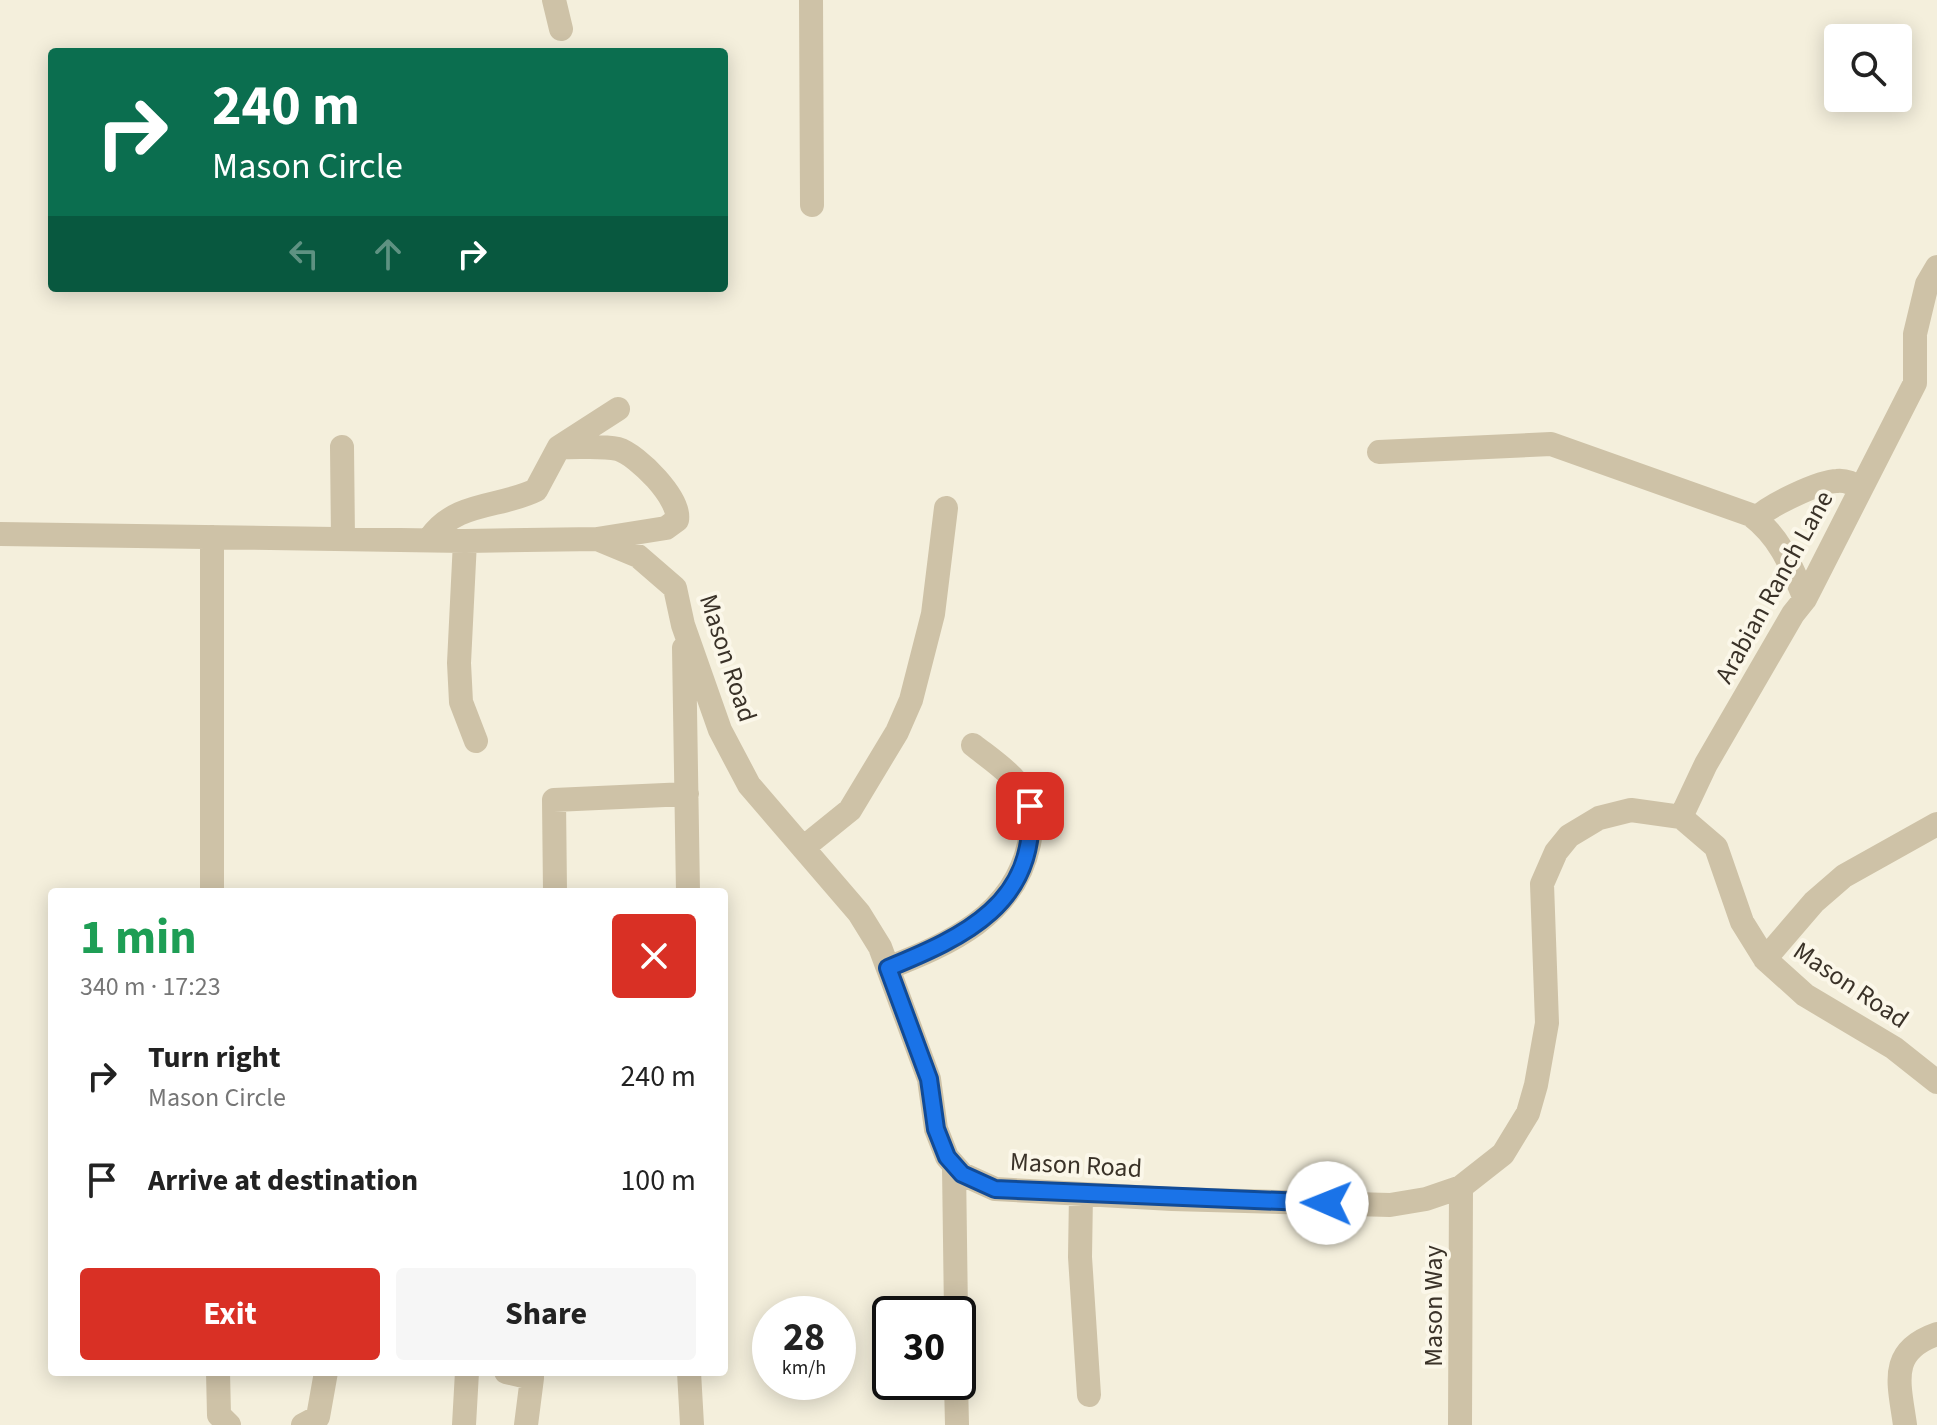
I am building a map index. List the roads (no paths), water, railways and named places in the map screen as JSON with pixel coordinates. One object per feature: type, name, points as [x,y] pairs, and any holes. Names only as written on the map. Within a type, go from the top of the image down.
[{"type":"street","points":[[554,0],[561,29]]},
{"type":"street","points":[[811,0],[812,205]]},
{"type":"street","name":"Arabian Ranch Lane","points":[[1681,817],[1706,764],[1793,614],[1805,599],[1915,383],[1915,334],[1924,292],[1937,267]]},
{"type":"street","points":[[430,538],[441,525],[465,510],[536,490],[559,447],[618,409]]},
{"type":"street","points":[[1379,452],[1551,444],[1756,519],[1782,546],[1805,599]]},
{"type":"street","points":[[342,447],[343,539]]},
{"type":"street","points":[[559,447],[617,449],[630,456],[675,503],[677,520],[666,528],[597,539]]},
{"type":"street","points":[[1756,519],[1824,483],[1846,481],[1861,489]]},
{"type":"street","points":[[803,848],[850,810],[897,732],[911,700],[933,614],[946,508]]},
{"type":"street","name":"Mason Road","points":[[0,534],[430,538],[465,541],[597,539],[638,556],[675,588],[683,625],[720,730],[749,785],[859,913],[888,968],[929,1079],[936,1129],[954,1166],[962,1174],[995,1189],[1390,1205],[1426,1199],[1461,1187],[1503,1154],[1528,1113],[1536,1085],[1547,1023],[1542,884],[1556,852],[1569,836],[1599,818],[1631,810],[1681,817],[1716,847],[1742,922],[1765,959],[1805,995],[1894,1048],[1937,1082]]},
{"type":"street","points":[[212,537],[212,888]]},
{"type":"street","points":[[465,541],[460,689],[461,702],[476,741]]},
{"type":"street","points":[[683,625],[688,888]]},
{"type":"street","points":[[888,968],[949,944],[985,919],[1008,892],[1025,860],[1032,827],[1030,806],[1011,778],[973,745]]},
{"type":"street","points":[[555,888],[554,800],[687,794]]},
{"type":"street","points":[[1765,959],[1814,902],[1844,876],[1937,824]]},
{"type":"street","points":[[954,1166],[956,1296]]},
{"type":"street","name":"Mason Way","points":[[1460,1425],[1461,1187]]},
{"type":"street","points":[[1081,1194],[1080,1257],[1089,1395]]},
{"type":"street","points":[[1905,1425],[1900,1366],[1906,1351],[1918,1341],[1937,1334]]},
{"type":"street","points":[[218,1376],[219,1415],[229,1425]]},
{"type":"street","points":[[303,1425],[318,1417],[325,1376]]},
{"type":"street","points":[[464,1425],[466,1376]]},
{"type":"street","points":[[531,1423],[532,1376]]},
{"type":"street","points":[[689,1376],[692,1425]]},
{"type":"street","points":[[956,1400],[957,1425]]}]
